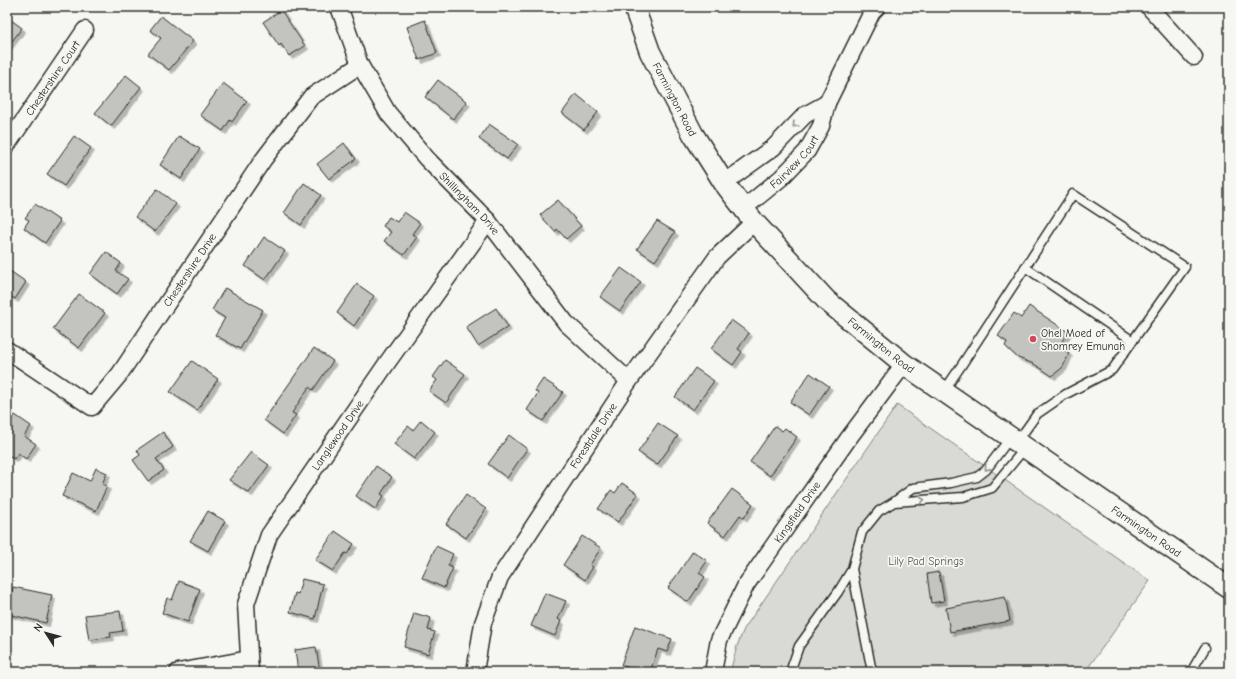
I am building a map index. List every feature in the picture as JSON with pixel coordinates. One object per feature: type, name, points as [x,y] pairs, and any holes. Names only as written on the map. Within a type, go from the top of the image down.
[{"type":"street","name":"Shillingham Drive","points":[[339,7],[360,65],[388,113],[427,159],[488,221],[566,323],[629,381]]},
{"type":"street","name":"Farmington Road","points":[[634,7],[650,52],[693,134],[724,183],[749,216],[827,300],[904,364],[1229,588]]},
{"type":"street","name":"Fairview Court","points":[[749,216],[781,178],[807,151],[821,126],[827,103],[872,12],[877,7]]},
{"type":"street","points":[[1150,7],[1194,57]]},
{"type":"street","name":"Chestershire Court","points":[[7,145],[85,30]]},
{"type":"street","name":"Chestershire Drive","points":[[7,350],[92,406],[119,375],[263,160],[311,97],[360,65]]},
{"type":"street","name":"Fairview Court","points":[[724,183],[774,147],[805,115],[827,103]]},
{"type":"street","name":"Forestdale Drive","points":[[475,672],[483,623],[500,577],[629,381],[717,257],[749,216]]},
{"type":"street","name":"Langlewood Drive","points":[[250,665],[246,604],[269,535],[382,370],[488,221]]},
{"type":"street","name":"Kingsfield Drive","points":[[713,672],[719,640],[746,585],[848,439],[904,364]]},
{"type":"street","points":[[178,672],[250,665]]},
{"type":"lane","points":[[894,502],[963,497],[992,488],[1036,414],[1066,394],[1112,370],[1185,267],[1073,194],[943,391]]},
{"type":"lane","points":[[1025,267],[1133,341]]},
{"type":"lane","points":[[790,672],[800,646],[838,592],[852,569],[862,532],[879,511],[913,488],[977,477],[1018,442]]},
{"type":"lane","points":[[941,484],[943,498]]},
{"type":"lane","points":[[852,569],[872,672]]},
{"type":"lane","points":[[1191,672],[1205,648]]},
{"type":"green space","name":"Lily Pad Springs","points":[[897,405],[1150,581],[1085,672],[730,672],[737,646],[744,629]]},
{"type":"building","points":[[281,10],[305,46],[289,56],[281,44],[279,46],[263,22]]},
{"type":"building","points":[[161,16],[193,41],[169,70],[148,54],[161,38],[150,30]]},
{"type":"building","points":[[7,17],[22,28],[7,48]]},
{"type":"building","points":[[425,20],[437,53],[419,60],[407,27]]},
{"type":"building","points":[[126,75],[141,87],[111,126],[95,113]]},
{"type":"building","points":[[438,80],[467,102],[453,119],[425,97]]},
{"type":"building","points":[[223,83],[247,101],[232,122],[230,120],[223,131],[200,115]]},
{"type":"building","points":[[576,94],[598,112],[584,130],[562,113]]},
{"type":"building","points":[[489,124],[518,144],[507,159],[479,139]]},
{"type":"building","points":[[74,136],[91,148],[64,186],[47,174]]},
{"type":"building","points":[[179,136],[200,149],[181,179],[160,165]]},
{"type":"building","points":[[344,143],[356,159],[329,179],[317,164]]},
{"type":"building","points":[[304,183],[321,195],[301,225],[284,213]]},
{"type":"building","points":[[157,189],[176,204],[155,232],[135,217]]},
{"type":"building","points":[[558,200],[581,226],[566,239],[557,229],[555,232],[540,215]]},
{"type":"building","points":[[35,204],[60,221],[45,243],[24,228],[29,220],[25,218]]},
{"type":"building","points":[[404,212],[420,223],[412,234],[417,237],[404,255],[384,241],[391,232],[383,226],[389,217],[397,222]]},
{"type":"building","points":[[657,221],[675,232],[655,261],[637,249]]},
{"type":"building","points":[[264,237],[285,251],[265,280],[245,266]]},
{"type":"building","points":[[106,252],[121,263],[116,271],[128,279],[117,294],[90,274]]},
{"type":"building","points":[[621,268],[641,282],[620,311],[600,297]]},
{"type":"building","points":[[7,269],[26,282],[15,299],[7,294]]},
{"type":"building","points":[[357,284],[374,296],[354,326],[337,313]]},
{"type":"building","points":[[225,288],[263,310],[240,349],[215,335],[225,318],[212,310]]},
{"type":"building","points":[[79,294],[105,313],[79,348],[53,329]]},
{"type":"building","name":"Ohel Moed of Shomrey Emunah","points":[[1029,306],[1068,332],[1059,346],[1069,353],[1063,367],[1052,376],[1034,364],[1018,358],[1005,346],[1007,342],[998,336],[1014,313],[1021,318]]},
{"type":"building","points":[[496,308],[508,327],[478,346],[466,327]]},
{"type":"building","points":[[731,320],[749,333],[738,349],[742,352],[733,365],[711,349]]},
{"type":"building","points":[[314,348],[333,361],[313,390],[309,387],[292,413],[296,415],[283,434],[264,420]]},
{"type":"building","points":[[445,360],[465,374],[446,403],[429,391],[437,380],[433,377]]},
{"type":"building","points":[[192,361],[218,379],[197,410],[170,392]]},
{"type":"building","points":[[695,368],[714,381],[693,410],[675,397]]},
{"type":"building","points":[[810,373],[829,386],[809,415],[790,402]]},
{"type":"building","points":[[543,379],[563,392],[543,421],[527,410],[538,393],[535,391]]},
{"type":"building","points":[[15,415],[31,426],[24,436],[36,444],[26,459],[18,453],[14,459],[7,454],[7,426]]},
{"type":"building","points":[[421,420],[435,432],[414,459],[394,444],[408,426],[413,430]]},
{"type":"building","points":[[658,423],[678,436],[657,465],[638,452]]},
{"type":"building","points":[[775,426],[782,431],[785,428],[797,437],[770,476],[750,462]]},
{"type":"building","points":[[163,432],[173,447],[156,459],[164,470],[148,481],[133,460],[140,455],[137,450]]},
{"type":"building","points":[[509,435],[527,449],[507,478],[488,464]]},
{"type":"building","points":[[251,452],[269,465],[249,493],[229,480]]},
{"type":"building","points":[[376,466],[392,477],[381,494],[384,496],[375,509],[356,496]]},
{"type":"building","points":[[96,468],[107,473],[102,484],[107,486],[96,511],[62,496],[73,473],[90,481]]},
{"type":"building","points":[[622,483],[638,494],[618,522],[598,509],[611,490],[615,493]]},
{"type":"building","points":[[732,489],[753,504],[744,518],[740,515],[725,536],[707,523]]},
{"type":"building","points":[[466,495],[486,509],[466,538],[446,524]]},
{"type":"building","points":[[208,511],[225,521],[208,551],[190,541]]},
{"type":"building","points":[[335,531],[354,544],[347,554],[345,553],[333,571],[315,560]]},
{"type":"building","points":[[582,536],[601,548],[590,565],[593,567],[585,580],[563,565]]},
{"type":"building","points":[[436,546],[453,554],[448,566],[453,568],[444,588],[422,578]]},
{"type":"building","points":[[693,551],[707,561],[699,573],[705,577],[688,602],[668,588]]},
{"type":"building","points":[[939,572],[944,601],[931,603],[927,574]]},
{"type":"building","points":[[302,579],[323,584],[315,619],[290,612],[295,593],[298,594]]},
{"type":"building","points":[[179,581],[200,589],[188,622],[162,613],[167,598],[172,600]]},
{"type":"building","points":[[13,587],[52,595],[46,623],[7,614]]},
{"type":"building","points":[[545,593],[566,601],[558,619],[561,621],[555,636],[531,626]]},
{"type":"building","points":[[1005,597],[1010,621],[950,632],[946,608]]},
{"type":"building","points":[[120,611],[123,631],[110,633],[111,637],[89,640],[85,615]]},
{"type":"building","points":[[414,613],[431,618],[428,630],[435,632],[428,654],[404,647]]},
{"type":"building","points":[[635,626],[672,639],[667,652],[658,649],[650,672],[641,672],[621,665]]},
{"type":"building","points":[[316,647],[320,672],[298,672],[295,650]]},
{"type":"place","name":"Ohel Moed of Shomrey Emunah","points":[[1033,339]]}]
